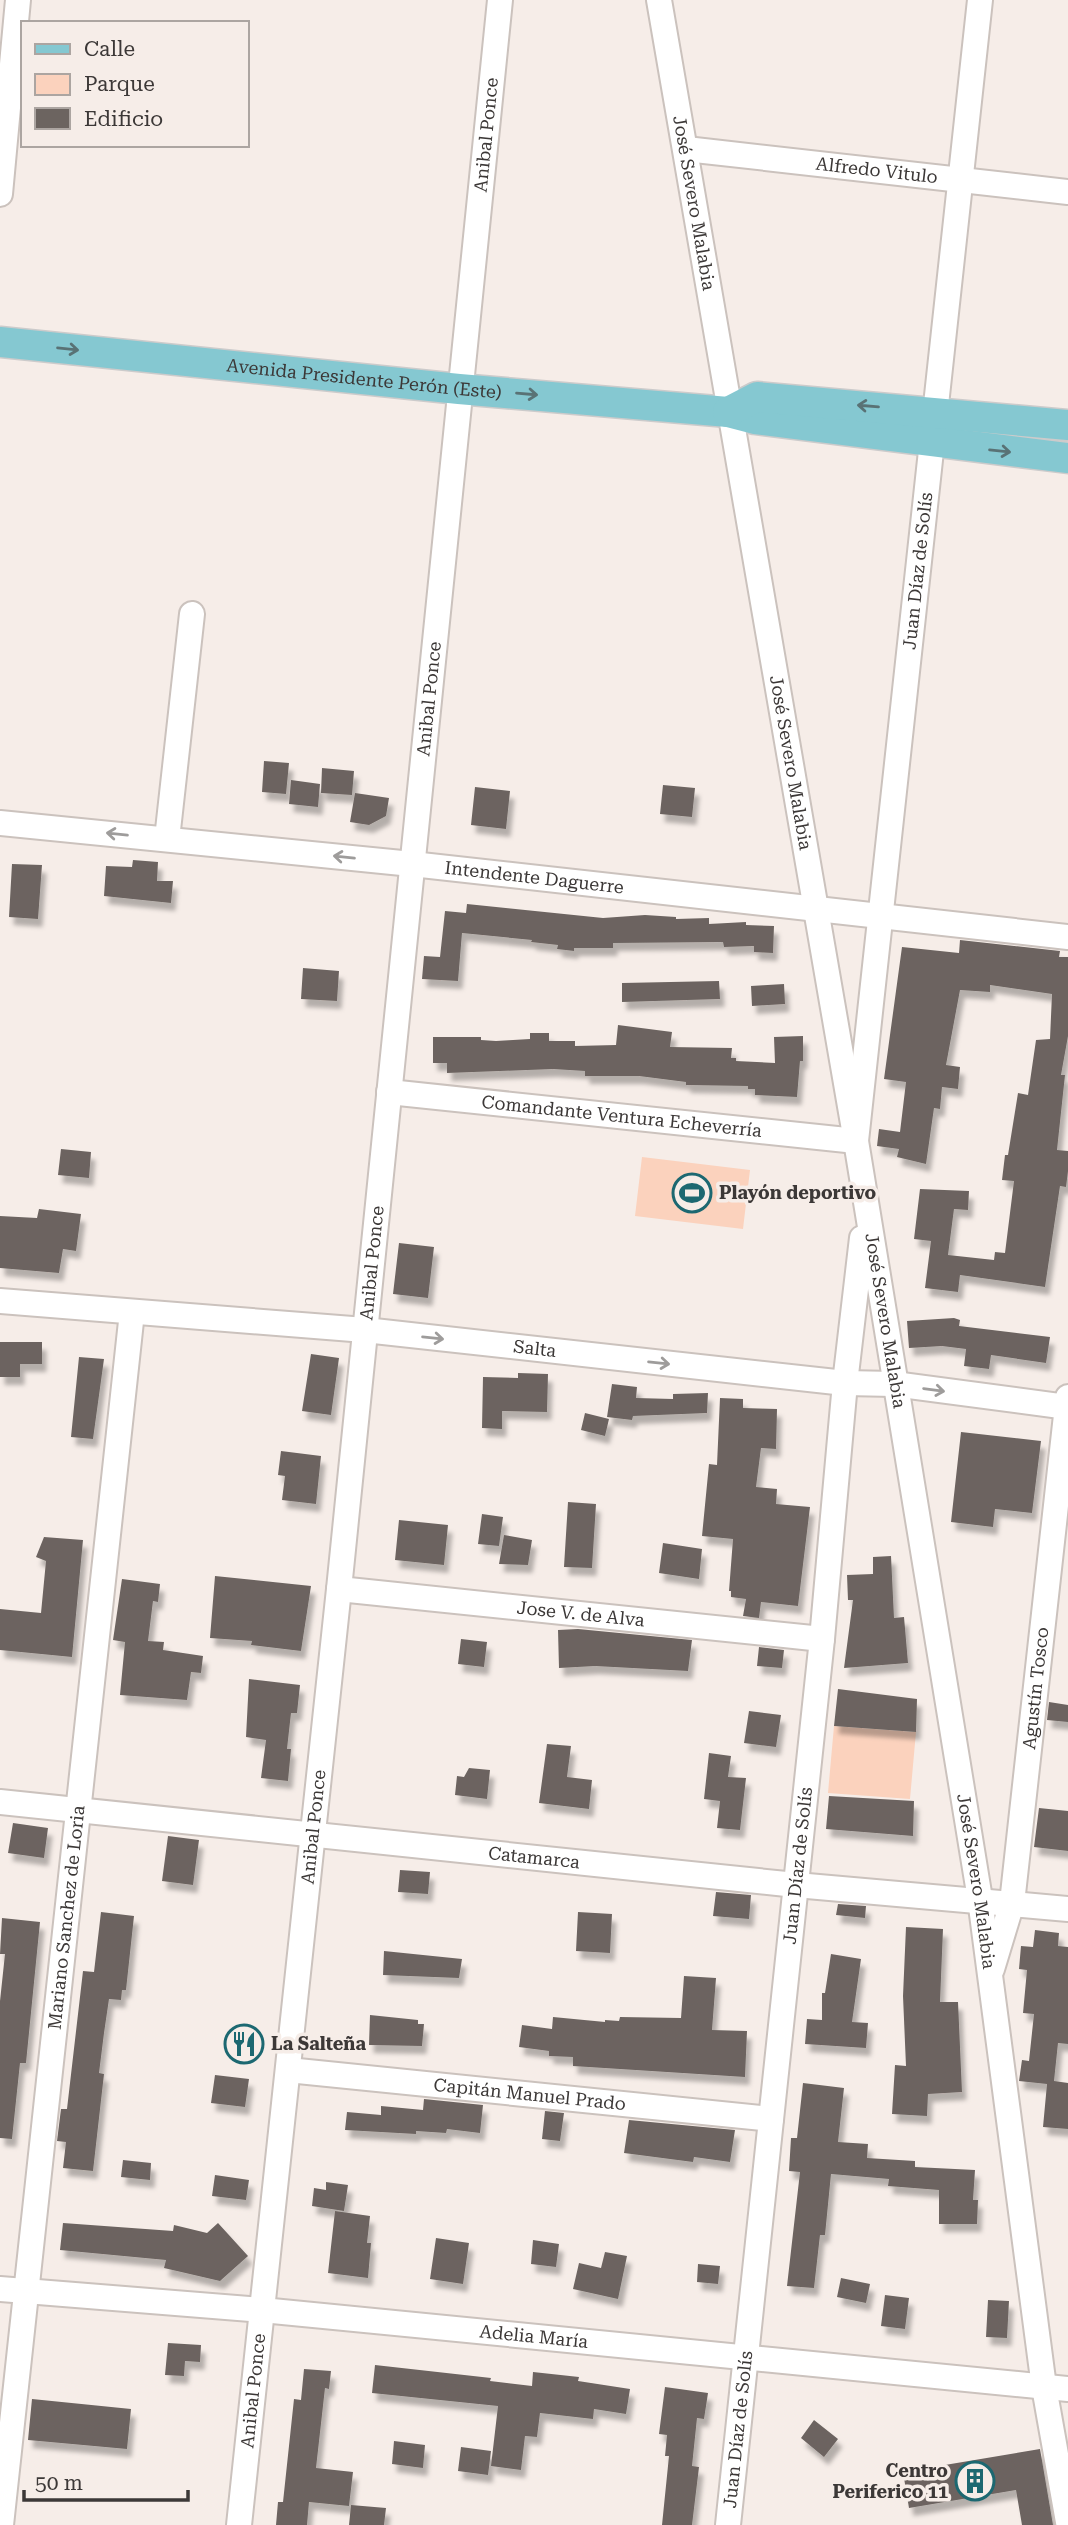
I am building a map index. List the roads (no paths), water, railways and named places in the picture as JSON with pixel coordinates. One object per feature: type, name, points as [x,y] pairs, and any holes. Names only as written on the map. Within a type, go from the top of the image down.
[{"type":"main road","name":"Avenida Presidente Perón (Este)","points":[[0,342],[459,389],[728,412],[755,419],[1068,458]]},
{"type":"main road","points":[[728,412],[757,397],[1068,425]]},
{"type":"street","points":[[0,194],[18,0]]},
{"type":"street","name":"Anibal Ponce","points":[[239,2525],[339,1588],[500,0]]},
{"type":"street","name":"José Severo Malabia","points":[[659,0],[813,909],[856,1141],[980,1899],[1056,2388],[1068,2522]]},
{"type":"street","name":"Juan Díaz de Solís","points":[[856,1141],[980,0]]},
{"type":"street","name":"Alfredo Vitulo","points":[[686,149],[1068,192]]},
{"type":"street","points":[[167,839],[192,614]]},
{"type":"street","name":"Intendente Daguerre","points":[[0,823],[412,864],[1068,937]]},
{"type":"street","name":"Comandante Ventura Echeverría","points":[[389,1092],[856,1141]]},
{"type":"street","name":"Juan Díaz de Solís","points":[[728,2525],[822,1639],[845,1383],[866,1207]]},
{"type":"street","name":"Salta","points":[[0,1301],[365,1331],[845,1383],[894,1384],[1068,1404]]},
{"type":"street","name":"Mariano Sanchez de Loria","points":[[1,2525],[132,1312]]},
{"type":"street","name":"Agustín Tosco","points":[[990,1977],[1013,1903],[1068,1404]]},
{"type":"street","name":"Jose V. de Alva","points":[[339,1588],[822,1639]]},
{"type":"street","name":"Catamarca","points":[[0,1802],[796,1885],[980,1899],[1068,1909]]},
{"type":"street","name":"Capitán Manuel Prado","points":[[288,2070],[771,2119]]},
{"type":"street","name":"Adelia María","points":[[0,2289],[262,2310],[1056,2388]]},
{"type":"place","name":"Playón deportivo","points":[[692,1193]]},
{"type":"place","name":"La Salteña","points":[[244,2044]]},
{"type":"place","name":"Centro Periferico 11","points":[[975,2481]]}]
